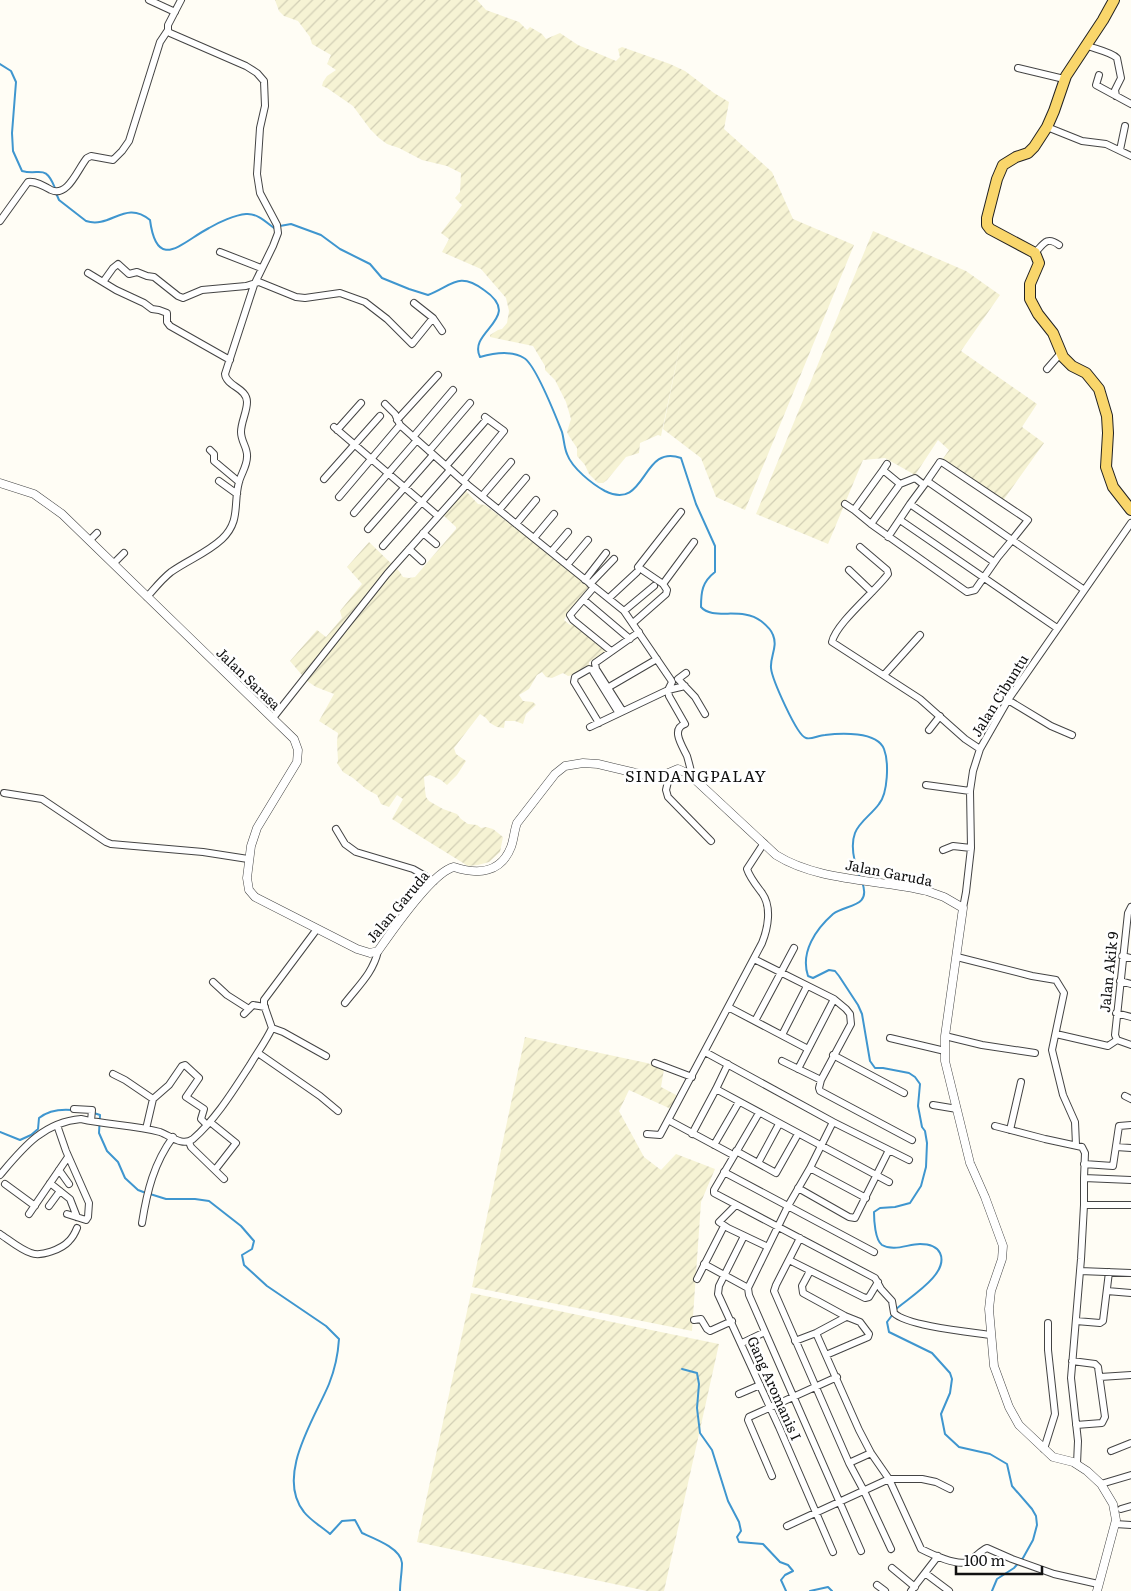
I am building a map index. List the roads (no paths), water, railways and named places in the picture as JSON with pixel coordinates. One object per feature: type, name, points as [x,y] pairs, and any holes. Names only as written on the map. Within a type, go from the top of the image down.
[{"type":"main road","points":[[1114,0],[1103,20],[1064,78],[1047,127],[1031,151],[1003,165],[997,179],[986,221],[990,229],[1035,253],[1039,263],[1030,284],[1030,299],[1067,361],[1086,372],[1099,390],[1106,416],[1108,433],[1106,467],[1113,487],[1131,510]]},
{"type":"street","points":[[150,0],[175,12]]},
{"type":"street","points":[[0,221],[28,182],[39,184],[54,191],[62,191],[68,187],[91,156],[113,160],[122,151],[129,140],[160,42],[168,30],[168,25],[181,0]]},
{"type":"street","points":[[147,596],[167,575],[207,551],[222,539],[233,522],[237,508],[239,482],[247,459],[241,433],[247,403],[245,395],[226,379],[225,374],[254,285],[278,233],[277,225],[260,193],[256,174],[260,128],[265,106],[264,81],[257,73],[246,66],[170,33],[168,30]]},
{"type":"street","points":[[1085,45],[1108,53],[1118,60],[1121,78],[1115,90],[1116,96]]},
{"type":"street","points":[[1018,68],[1064,78]]},
{"type":"street","points":[[1099,75],[1096,85],[1131,104]]},
{"type":"street","points":[[1120,150],[1125,126]]},
{"type":"street","points":[[1047,127],[1082,141],[1106,144],[1131,156]]},
{"type":"street","points":[[1035,253],[1047,240],[1051,240],[1059,245]]},
{"type":"street","points":[[220,252],[262,268]]},
{"type":"street","points":[[103,282],[118,264],[129,274],[137,272],[154,277],[183,298],[202,290],[254,285],[260,282],[296,297],[340,293],[365,302],[387,319],[412,344],[433,318]]},
{"type":"street","points":[[88,273],[152,309],[167,313],[167,322],[170,326],[230,360]]},
{"type":"street","points":[[414,303],[433,318],[442,331]]},
{"type":"street","points":[[1047,369],[1061,353]]},
{"type":"street","points":[[339,497],[371,460],[438,375]]},
{"type":"street","points":[[354,513],[454,390]]},
{"type":"street","points":[[361,403],[336,429],[438,516]]},
{"type":"street","points":[[368,529],[404,488],[470,403]]},
{"type":"street","points":[[385,404],[393,411],[399,423],[448,468],[624,611],[672,682],[668,690],[670,700],[685,724],[680,726],[678,734],[680,744],[688,758],[692,777]]},
{"type":"street","points":[[324,479],[380,416]]},
{"type":"street","points":[[273,718],[387,574],[424,533],[504,432],[486,418],[422,503],[383,546]]},
{"type":"street","points":[[210,450],[214,454],[214,461],[239,482]]},
{"type":"street","points":[[482,496],[511,462]]},
{"type":"street","points":[[845,504],[871,524],[967,592],[975,590],[994,562],[1028,520],[940,462],[888,536]]},
{"type":"street","points":[[854,510],[887,464]]},
{"type":"street","points":[[882,470],[900,484]]},
{"type":"street","points":[[499,510],[526,478]]},
{"type":"street","points":[[871,524],[900,484],[915,478],[926,483],[1084,589]]},
{"type":"street","points":[[219,482],[237,494]]},
{"type":"street","name":"Jalan Sarasa","points":[[0,483],[29,492],[42,499],[90,540],[294,739],[297,745],[298,756],[257,828],[248,859],[247,885],[251,894],[317,929]]},
{"type":"street","points":[[516,524],[536,500]]},
{"type":"street","points":[[910,504],[994,562]]},
{"type":"street","points":[[633,623],[666,594],[667,590],[663,584],[638,567],[681,512]]},
{"type":"street","points":[[534,538],[554,514]]},
{"type":"street","points":[[900,520],[1056,628]]},
{"type":"street","name":"Jalan Cibuntu","points":[[963,908],[971,848],[970,790],[973,771],[980,749],[1008,700],[1056,628],[1131,523]]},
{"type":"street","points":[[551,552],[568,532]]},
{"type":"street","points":[[90,540],[98,533]]},
{"type":"street","points":[[424,533],[436,544]]},
{"type":"street","points":[[568,565],[588,540]]},
{"type":"street","points":[[663,584],[694,542]]},
{"type":"street","points":[[860,547],[888,572],[887,576],[852,613],[832,642],[920,699],[965,739],[980,749]]},
{"type":"street","points":[[409,549],[422,561]]},
{"type":"street","points":[[114,564],[124,553]]},
{"type":"street","points":[[606,553],[584,600],[570,615],[571,618],[610,652]]},
{"type":"street","points":[[590,584],[614,559]]},
{"type":"street","points":[[849,570],[872,592]]},
{"type":"street","points":[[609,598],[637,572]]},
{"type":"street","points":[[624,611],[654,586]]},
{"type":"street","points":[[584,600],[630,639]]},
{"type":"street","points":[[620,711],[609,687],[595,666],[597,660],[639,632]]},
{"type":"street","points":[[884,674],[920,635]]},
{"type":"street","points":[[609,687],[657,659]]},
{"type":"street","points":[[599,722],[574,682],[575,677],[589,669],[592,670],[620,711]]},
{"type":"street","points":[[686,673],[678,679],[695,697],[705,714]]},
{"type":"street","points":[[590,727],[620,711],[668,690],[685,686]]},
{"type":"street","points":[[1008,700],[1052,726],[1072,735]]},
{"type":"street","points":[[929,730],[940,716]]},
{"type":"street","name":"Jalan Garuda","points":[[317,929],[358,949],[370,953],[378,951],[394,928],[434,881],[445,871],[454,867],[466,871],[481,872],[502,862],[511,846],[514,830],[555,774],[565,766],[583,763],[598,764],[655,778],[680,769],[692,777],[776,855],[800,867],[920,889],[938,895],[963,908]]},
{"type":"street","points":[[670,773],[666,794],[711,841]]},
{"type":"street","points":[[926,785],[970,790]]},
{"type":"street","points":[[4,793],[42,799],[111,844],[203,852],[248,859]]},
{"type":"street","points":[[336,829],[345,844],[356,852],[413,869],[434,881]]},
{"type":"street","points":[[647,1134],[660,1134],[692,1077],[767,931],[768,912],[764,895],[749,876],[747,869],[764,843]]},
{"type":"street","points":[[943,850],[953,846],[971,848]]},
{"type":"street","name":"Jalan Akik 9","points":[[1117,1040],[1115,1035],[1116,1013],[1122,956],[1128,931],[1128,912],[1131,907]]},
{"type":"street","points":[[816,1333],[871,1453],[888,1480],[921,1549],[962,1563],[987,1548],[1012,1559],[1098,1588],[1115,1524],[1116,1515],[1113,1504],[1101,1484],[1087,1471],[1077,1464],[1055,1459],[1019,1425],[1009,1407],[994,1366],[990,1302],[1002,1259],[1003,1246],[989,1206],[970,1164],[947,1072],[945,1052],[945,1036],[963,908]]},
{"type":"street","points":[[0,1175],[26,1144],[39,1134],[71,1119],[92,1117],[146,1129],[173,1137],[181,1142],[189,1142],[229,1098],[258,1052],[272,1028],[264,1002],[266,996],[288,970],[317,929]]},
{"type":"street","points":[[754,1021],[794,948]]},
{"type":"street","points":[[344,1003],[370,972],[378,951]]},
{"type":"street","points":[[1122,956],[1131,958]]},
{"type":"street","points":[[957,957],[1032,976],[1056,980],[1064,993],[1052,1050],[1064,1095],[1075,1122],[1076,1145]]},
{"type":"street","points":[[754,959],[846,1008],[852,1019],[851,1024],[818,1086],[820,1091],[912,1140]]},
{"type":"street","points":[[1120,981],[1131,984]]},
{"type":"street","points":[[213,982],[247,1012],[254,1004],[265,1007]]},
{"type":"street","points":[[782,1035],[807,986]]},
{"type":"street","points":[[798,1068],[834,1000]]},
{"type":"street","points":[[728,1007],[808,1049]]},
{"type":"street","points":[[1116,1013],[1131,1018]]},
{"type":"street","points":[[272,1028],[283,1032],[326,1056]]},
{"type":"street","points":[[1056,1034],[1108,1046],[1117,1040],[1131,1045]]},
{"type":"street","points":[[945,1036],[982,1045],[1035,1053]]},
{"type":"street","points":[[890,1038],[945,1052]]},
{"type":"street","points":[[258,1052],[338,1111]]},
{"type":"street","points":[[705,1052],[833,1122],[909,1160]]},
{"type":"street","points":[[833,1055],[904,1093]]},
{"type":"street","points":[[782,1060],[821,1080]]},
{"type":"street","points":[[655,1063],[692,1077]]},
{"type":"street","points":[[692,1134],[728,1064]]},
{"type":"street","points":[[146,1129],[153,1099],[169,1085],[182,1066],[185,1065],[199,1078],[186,1097],[204,1109],[200,1119],[236,1143],[215,1170]]},
{"type":"street","points":[[113,1074],[153,1099]]},
{"type":"street","points":[[1010,1130],[1021,1082]]},
{"type":"street","points":[[716,1089],[889,1182]]},
{"type":"street","points":[[714,1145],[739,1102]]},
{"type":"street","points":[[933,1105],[957,1109]]},
{"type":"street","points":[[74,1109],[90,1110],[92,1117]]},
{"type":"street","points":[[759,1113],[713,1192],[875,1278],[881,1289],[892,1301],[894,1313],[903,1320],[991,1335]]},
{"type":"street","points":[[668,1120],[714,1145],[776,1173],[798,1134]]},
{"type":"street","points":[[833,1122],[788,1206],[748,1288],[765,1332],[861,1551]]},
{"type":"street","points":[[758,1164],[779,1124]]},
{"type":"street","points":[[57,1125],[68,1157],[89,1203],[86,1220],[67,1214]]},
{"type":"street","points":[[1084,1164],[1113,1166],[1119,1126],[1131,1125]]},
{"type":"street","points":[[995,1126],[1076,1145],[1084,1149],[1084,1205],[1071,1388],[1076,1425],[1077,1464]]},
{"type":"street","points":[[142,1223],[150,1182],[161,1155],[173,1137]]},
{"type":"street","points":[[189,1142],[191,1147],[224,1179]]},
{"type":"street","points":[[1116,1147],[1131,1148]]},
{"type":"street","points":[[798,1188],[853,1219],[856,1217],[890,1150]]},
{"type":"street","points":[[29,1214],[68,1157]]},
{"type":"street","points":[[810,1168],[866,1198]]},
{"type":"street","points":[[59,1170],[69,1184]]},
{"type":"street","points":[[724,1172],[874,1252]]},
{"type":"street","points":[[1084,1178],[1131,1180]]},
{"type":"street","points":[[50,1183],[70,1199],[77,1217]]},
{"type":"street","points":[[5,1184],[35,1206]]},
{"type":"street","points":[[49,1206],[60,1191]]},
{"type":"street","points":[[736,1205],[719,1222],[768,1247]]},
{"type":"street","points":[[1084,1205],[1131,1205]]},
{"type":"street","points":[[698,1279],[724,1226]]},
{"type":"street","points":[[0,1234],[30,1253],[37,1254],[65,1245],[77,1228]]},
{"type":"street","name":"Gang Aromanis I","points":[[744,1236],[718,1291],[833,1552]]},
{"type":"street","points":[[800,1238],[776,1284],[774,1292],[849,1463],[892,1550]]},
{"type":"street","points":[[789,1260],[866,1298],[869,1297],[878,1282]]},
{"type":"street","points":[[704,1264],[748,1288]]},
{"type":"street","points":[[810,1271],[802,1286],[802,1292],[846,1317],[860,1322],[869,1336],[826,1354]]},
{"type":"street","points":[[1080,1271],[1131,1273]]},
{"type":"street","points":[[1076,1321],[1102,1322],[1109,1272]]},
{"type":"street","points":[[1107,1291],[1131,1293]]},
{"type":"street","points":[[795,1341],[816,1333],[846,1317]]},
{"type":"street","points":[[694,1320],[702,1320],[709,1331],[732,1321]]},
{"type":"street","points":[[1044,1449],[1055,1414],[1050,1373],[1048,1323]]},
{"type":"street","points":[[742,1343],[765,1332]]},
{"type":"street","points":[[1072,1361],[1096,1364],[1099,1369],[1104,1420],[1099,1424],[1076,1425]]},
{"type":"street","points":[[1100,1377],[1131,1375]]},
{"type":"street","points":[[772,1476],[748,1419],[750,1416],[837,1376]]},
{"type":"street","points":[[739,1394],[760,1385]]},
{"type":"street","points":[[1111,1451],[1131,1443]]},
{"type":"street","points":[[849,1463],[871,1453]]},
{"type":"street","points":[[1101,1484],[1131,1475]]},
{"type":"street","points":[[787,1526],[888,1480],[926,1480],[936,1482],[950,1489]]},
{"type":"street","points":[[1121,1509],[1131,1506]]},
{"type":"street","points":[[1115,1524],[1131,1525]]},
{"type":"street","points":[[892,1568],[913,1589],[938,1556]]},
{"type":"street","points":[[925,1573],[948,1591]]},
{"type":"street","points":[[877,1585],[885,1591]]},
{"type":"waterway","points":[[0,64],[11,71],[16,82],[12,133],[13,151],[22,171],[45,173],[55,188]]},
{"type":"waterway","points":[[56,193],[59,200],[86,221],[103,221],[125,213],[141,214],[150,220],[153,236],[158,246],[165,250],[180,246],[217,223],[232,217],[250,214],[261,218],[274,228],[276,227]]},
{"type":"waterway","points":[[280,226],[291,224],[321,235],[340,249],[370,264],[382,278],[428,295],[449,284],[461,281],[475,284],[484,290],[495,300],[499,309],[497,317],[481,340],[478,348],[480,357],[497,353],[508,353],[519,355],[529,363],[551,404],[562,432],[565,449],[573,465],[594,484],[605,491],[619,495],[629,493],[658,460],[668,456],[681,458],[696,504],[715,546],[715,572],[707,580],[703,588],[701,607],[713,613],[745,614],[761,621],[770,629],[775,644],[771,664],[772,674],[780,694],[802,735],[806,738],[813,738],[832,734],[858,734],[874,739],[884,749],[887,769],[886,785],[882,799],[857,829],[854,838],[854,855],[860,878]]},
{"type":"waterway","points":[[862,882],[864,897],[856,904],[833,914],[821,927],[811,942],[806,958],[806,967],[808,976],[813,978],[829,970],[835,971],[839,976],[862,1014],[870,1061],[875,1068],[909,1073],[920,1084],[918,1106],[927,1143],[926,1167],[921,1186],[910,1203],[880,1208],[874,1212],[876,1234],[882,1245],[891,1248],[915,1244],[934,1247],[940,1253],[941,1261],[934,1277],[895,1310]]},
{"type":"waterway","points":[[0,1132],[20,1140],[38,1129],[39,1118],[43,1115],[55,1111],[72,1110]]},
{"type":"waterway","points":[[94,1113],[100,1115],[99,1133],[107,1151],[118,1162],[125,1178],[138,1190],[146,1193]]},
{"type":"waterway","points":[[150,1194],[166,1199],[209,1201],[241,1226],[254,1241],[252,1249],[242,1255],[244,1265],[267,1286],[326,1326],[339,1339],[336,1362],[331,1378],[307,1430],[295,1465],[294,1482],[296,1498],[304,1512],[330,1534],[342,1521],[355,1520],[362,1533],[392,1548],[402,1563],[400,1591]]},
{"type":"waterway","points":[[893,1314],[887,1322],[889,1332],[932,1353],[950,1373],[952,1379],[950,1393],[941,1414],[945,1434],[959,1447],[990,1454],[1007,1464],[1012,1486],[1036,1516],[1037,1525],[1033,1540],[1023,1558],[1014,1568],[997,1579],[992,1591]]},
{"type":"waterway","points":[[682,1369],[697,1373],[699,1384],[697,1408],[700,1433],[712,1450],[728,1501],[739,1522],[741,1531],[737,1537],[739,1542],[763,1544],[780,1562],[788,1565],[793,1571],[785,1575],[781,1580],[786,1591]]},
{"type":"waterway","points":[[810,1591],[828,1587],[832,1591]]},
{"type":"district","name":"SINDANGPALAY","points":[[696,775]]}]
